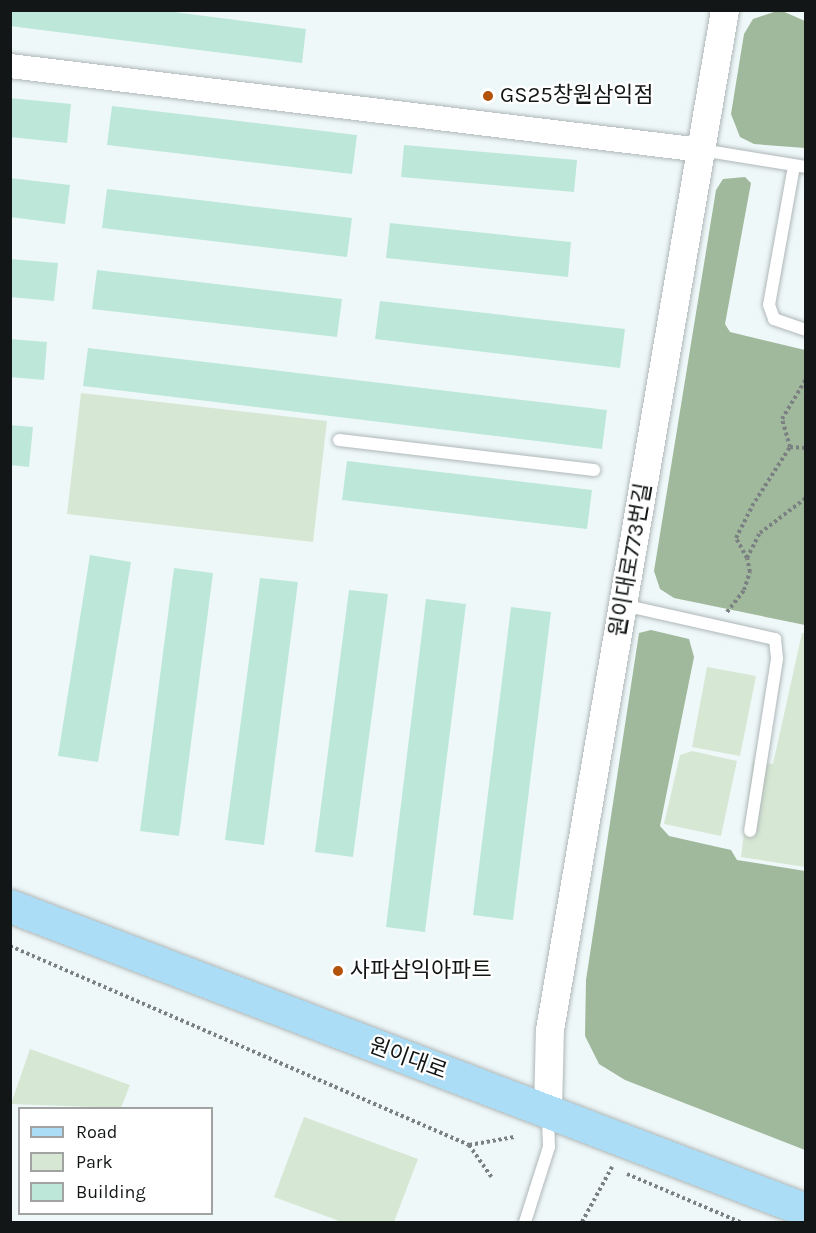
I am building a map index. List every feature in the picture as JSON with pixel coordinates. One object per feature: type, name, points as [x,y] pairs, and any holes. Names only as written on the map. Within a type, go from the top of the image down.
[{"type":"main road","name":"원이대로","points":[[10,906],[806,1210]]},
{"type":"street","name":"원이대로773번길","points":[[548,1110],[550,1030],[725,10]]},
{"type":"street","points":[[10,66],[701,150]]},
{"type":"lane","points":[[701,150],[800,166],[769,305],[774,319],[806,330]]},
{"type":"lane","points":[[339,440],[594,470]]},
{"type":"lane","points":[[623,605],[775,639],[777,659],[750,831]]},
{"type":"lane","points":[[525,1222],[549,1147],[548,1110]]},
{"type":"path","points":[[717,612],[726,613],[744,590],[750,572],[747,558],[736,538],[789,447],[782,419],[806,379]]},
{"type":"path","points":[[789,447],[806,448]]},
{"type":"path","points":[[747,558],[760,533],[806,498]]},
{"type":"path","points":[[10,946],[469,1145],[491,1177]]},
{"type":"path","points":[[469,1145],[514,1137]]},
{"type":"path","points":[[582,1222],[610,1166],[740,1222]]},
{"type":"green space","points":[[780,10],[805,21],[805,148],[754,144],[740,137],[731,114],[744,34],[753,19]]},
{"type":"green space","points":[[745,177],[751,183],[725,324],[730,332],[805,350],[805,625],[674,598],[660,589],[654,571],[716,190],[723,179]]},
{"type":"green space","points":[[81,393],[327,421],[313,542],[67,514]]},
{"type":"green space","points":[[651,630],[689,639],[694,657],[660,826],[669,836],[731,850],[737,860],[805,871],[805,1150],[625,1080],[599,1064],[585,1036],[586,980],[639,633]]},
{"type":"green space","points":[[802,633],[805,633],[805,867],[741,857],[753,761],[773,764]]},
{"type":"green space","points":[[707,667],[756,676],[740,756],[692,747]]},
{"type":"green space","points":[[692,751],[737,761],[721,836],[664,824],[680,755]]},
{"type":"green space","points":[[30,1049],[130,1085],[121,1107],[11,1104]]},
{"type":"green space","points":[[304,1117],[418,1159],[394,1222],[342,1222],[274,1197]]},
{"type":"building","points":[[10,10],[158,10],[306,29],[302,63],[10,26]]},
{"type":"building","points":[[10,98],[71,104],[67,143],[10,137]]},
{"type":"building","points":[[112,106],[357,135],[352,174],[107,145]]},
{"type":"building","points":[[404,145],[577,160],[574,192],[401,177]]},
{"type":"building","points":[[10,178],[70,185],[65,224],[10,217]]},
{"type":"building","points":[[107,189],[352,218],[347,257],[102,228]]},
{"type":"building","points":[[390,223],[571,242],[568,277],[386,258]]},
{"type":"building","points":[[10,259],[58,263],[54,301],[10,297]]},
{"type":"building","points":[[97,270],[342,299],[337,337],[92,309]]},
{"type":"building","points":[[380,301],[625,329],[620,368],[375,339]]},
{"type":"building","points":[[10,339],[47,342],[44,380],[10,377]]},
{"type":"building","points":[[88,348],[607,410],[602,449],[83,386]]},
{"type":"building","points":[[10,425],[33,427],[29,467],[10,465]]},
{"type":"building","points":[[347,461],[592,490],[587,529],[342,500]]},
{"type":"building","points":[[90,555],[131,562],[98,762],[58,756]]},
{"type":"building","points":[[174,568],[213,573],[179,836],[140,831]]},
{"type":"building","points":[[260,578],[298,582],[264,845],[225,840]]},
{"type":"building","points":[[349,590],[388,594],[353,857],[315,852]]},
{"type":"building","points":[[426,599],[466,604],[425,932],[386,927]]},
{"type":"building","points":[[511,607],[551,612],[513,920],[473,915]]},
{"type":"place","name":"GS25창원삼익점","points":[[488,96]]},
{"type":"place","name":"사파삼익아파트","points":[[338,971]]}]
